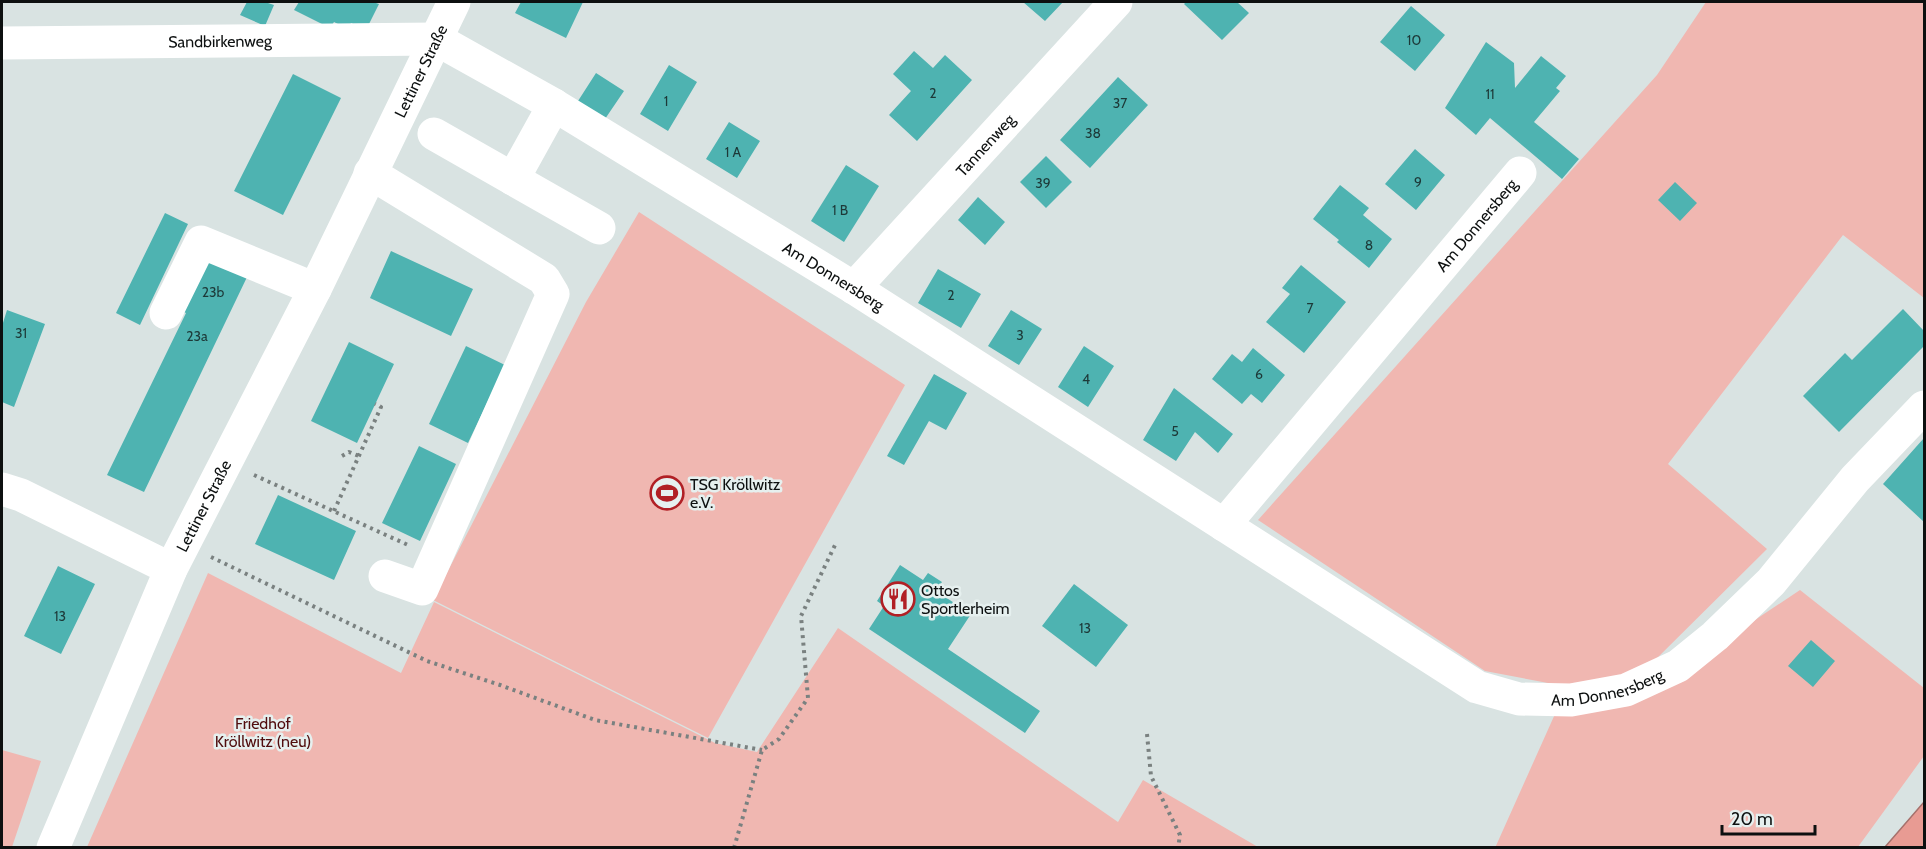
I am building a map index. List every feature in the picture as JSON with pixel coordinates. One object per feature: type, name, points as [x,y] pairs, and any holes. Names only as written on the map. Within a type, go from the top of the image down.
[{"type":"street","name":"Lettiner Straße","points":[[53,848],[177,557],[315,289],[454,2]]},
{"type":"street","name":"Tannenweg","points":[[854,288],[1116,2]]},
{"type":"street","name":"Sandbirkenweg","points":[[2,43],[436,39]]},
{"type":"street","name":"Am Donnersberg","points":[[436,39],[554,105],[854,288],[1477,687],[1519,699],[1571,700],[1626,690],[1678,666],[1715,636],[1771,582],[1855,479],[1924,407]]},
{"type":"street","points":[[513,179],[554,105]]},
{"type":"street","points":[[434,134],[599,228]]},
{"type":"street","points":[[370,172],[544,279],[553,294],[422,589],[385,576]]},
{"type":"street","name":"Am Donnersberg","points":[[1224,525],[1520,173]]},
{"type":"street","points":[[166,313],[201,242],[315,289]]},
{"type":"street","points":[[2,489],[177,557]]},
{"type":"path","points":[[334,511],[381,407],[375,404]]},
{"type":"path","points":[[342,456],[349,452],[359,456]]},
{"type":"path","points":[[226,462],[436,558]]},
{"type":"path","points":[[734,848],[762,750],[779,739],[808,698],[801,616],[836,543]]},
{"type":"path","points":[[177,557],[427,662],[500,685],[595,720],[762,750]]},
{"type":"path","points":[[1147,734],[1151,776],[1180,835],[1178,848]]},
{"type":"green space","points":[[1706,2],[1924,2],[1924,298],[1843,235],[1668,464],[1767,549],[1643,672],[1580,689],[1485,671],[1258,520],[1657,75]]},
{"type":"green space","name":"TSG Kröllwitz e.V.","points":[[639,212],[905,385],[708,738],[433,600],[586,302]]},
{"type":"green space","name":"Friedhof Kröllwitz (neu)","points":[[208,573],[401,673],[434,602],[715,743],[757,752],[838,628],[1118,822],[1143,780],[1258,847],[87,847]]},
{"type":"green space","points":[[1800,590],[1924,688],[1924,756],[1858,847],[1495,848],[1555,714],[1632,702]]},
{"type":"green space","points":[[2,750],[41,761],[12,847],[2,847]]},
{"type":"shaded area","points":[[1924,802],[1924,847],[1885,847]]},
{"type":"building","points":[[247,2],[265,2],[274,5],[265,26],[240,15]]},
{"type":"building","points":[[299,2],[373,2],[379,4],[366,30],[351,23],[348,29],[334,22],[330,28],[294,10]]},
{"type":"building","points":[[521,2],[583,2],[566,38],[515,13]]},
{"type":"building","points":[[1023,2],[1063,2],[1045,21]]},
{"type":"building","points":[[1186,2],[1237,2],[1249,13],[1222,40],[1184,4]]},
{"type":"building","points":[[1411,6],[1445,35],[1415,71],[1380,42]]},
{"type":"building","points":[[1486,42],[1514,63],[1515,88],[1541,56],[1566,76],[1556,88],[1560,91],[1534,122],[1579,159],[1562,179],[1490,118],[1476,135],[1445,108]]},
{"type":"building","points":[[914,51],[933,68],[945,55],[972,80],[917,141],[889,115],[911,91],[893,74]]},
{"type":"building","points":[[669,65],[697,82],[668,131],[640,114]]},
{"type":"building","points":[[596,73],[624,91],[605,119],[578,101]]},
{"type":"building","points":[[293,74],[341,98],[283,215],[234,191]]},
{"type":"building","points":[[1118,77],[1148,105],[1090,168],[1060,140]]},
{"type":"building","points":[[729,122],[760,141],[737,178],[706,159]]},
{"type":"building","points":[[1415,149],[1445,175],[1416,210],[1385,184]]},
{"type":"building","points":[[1046,156],[1072,182],[1046,208],[1020,182]]},
{"type":"building","points":[[846,165],[879,186],[844,242],[811,221]]},
{"type":"building","points":[[1675,182],[1697,203],[1680,221],[1658,200]]},
{"type":"building","points":[[1340,185],[1369,208],[1363,215],[1392,239],[1369,268],[1313,219]]},
{"type":"building","points":[[978,197],[1005,222],[985,245],[958,220]]},
{"type":"building","points":[[165,213],[188,224],[140,325],[116,313]]},
{"type":"building","points":[[391,251],[473,289],[451,336],[370,298]]},
{"type":"building","points":[[204,254],[248,275],[144,492],[107,475],[186,313],[178,309]]},
{"type":"building","points":[[1301,265],[1346,302],[1304,353],[1266,322],[1290,294],[1282,288]]},
{"type":"building","points":[[938,269],[981,294],[961,328],[918,303]]},
{"type":"building","points":[[1903,309],[1924,331],[1924,346],[1839,432],[1803,396],[1845,353],[1852,360]]},
{"type":"building","points":[[7,310],[45,324],[14,407],[2,402],[2,326]]},
{"type":"building","points":[[1011,310],[1042,329],[1019,365],[988,346]]},
{"type":"building","points":[[349,342],[394,364],[357,443],[311,421]]},
{"type":"building","points":[[466,346],[505,365],[468,443],[429,424]]},
{"type":"building","points":[[1084,346],[1114,366],[1088,407],[1058,387]]},
{"type":"building","points":[[1253,348],[1285,375],[1262,403],[1251,394],[1242,404],[1212,379],[1232,354],[1242,362]]},
{"type":"building","points":[[934,374],[967,393],[946,430],[929,421],[904,465],[887,456]]},
{"type":"building","points":[[1174,388],[1233,434],[1218,453],[1195,432],[1176,461],[1143,440]]},
{"type":"building","points":[[1924,438],[1924,522],[1883,484]]},
{"type":"building","points":[[419,446],[456,464],[420,541],[382,523]]},
{"type":"building","points":[[278,495],[356,531],[334,580],[255,544]]},
{"type":"building","points":[[900,565],[923,580],[928,573],[942,582],[936,591],[971,614],[948,649],[1040,711],[1025,733],[869,629],[884,606],[877,601]]},
{"type":"building","points":[[58,566],[95,584],[61,654],[24,636]]},
{"type":"building","points":[[1074,584],[1128,625],[1096,667],[1042,626]]},
{"type":"building","points":[[1811,640],[1835,661],[1813,687],[1788,666]]},
{"type":"place","name":"TSG Kröllwitz e.V.","points":[[667,493]]},
{"type":"place","name":"Ottos Sportlerheim","points":[[898,599]]}]
